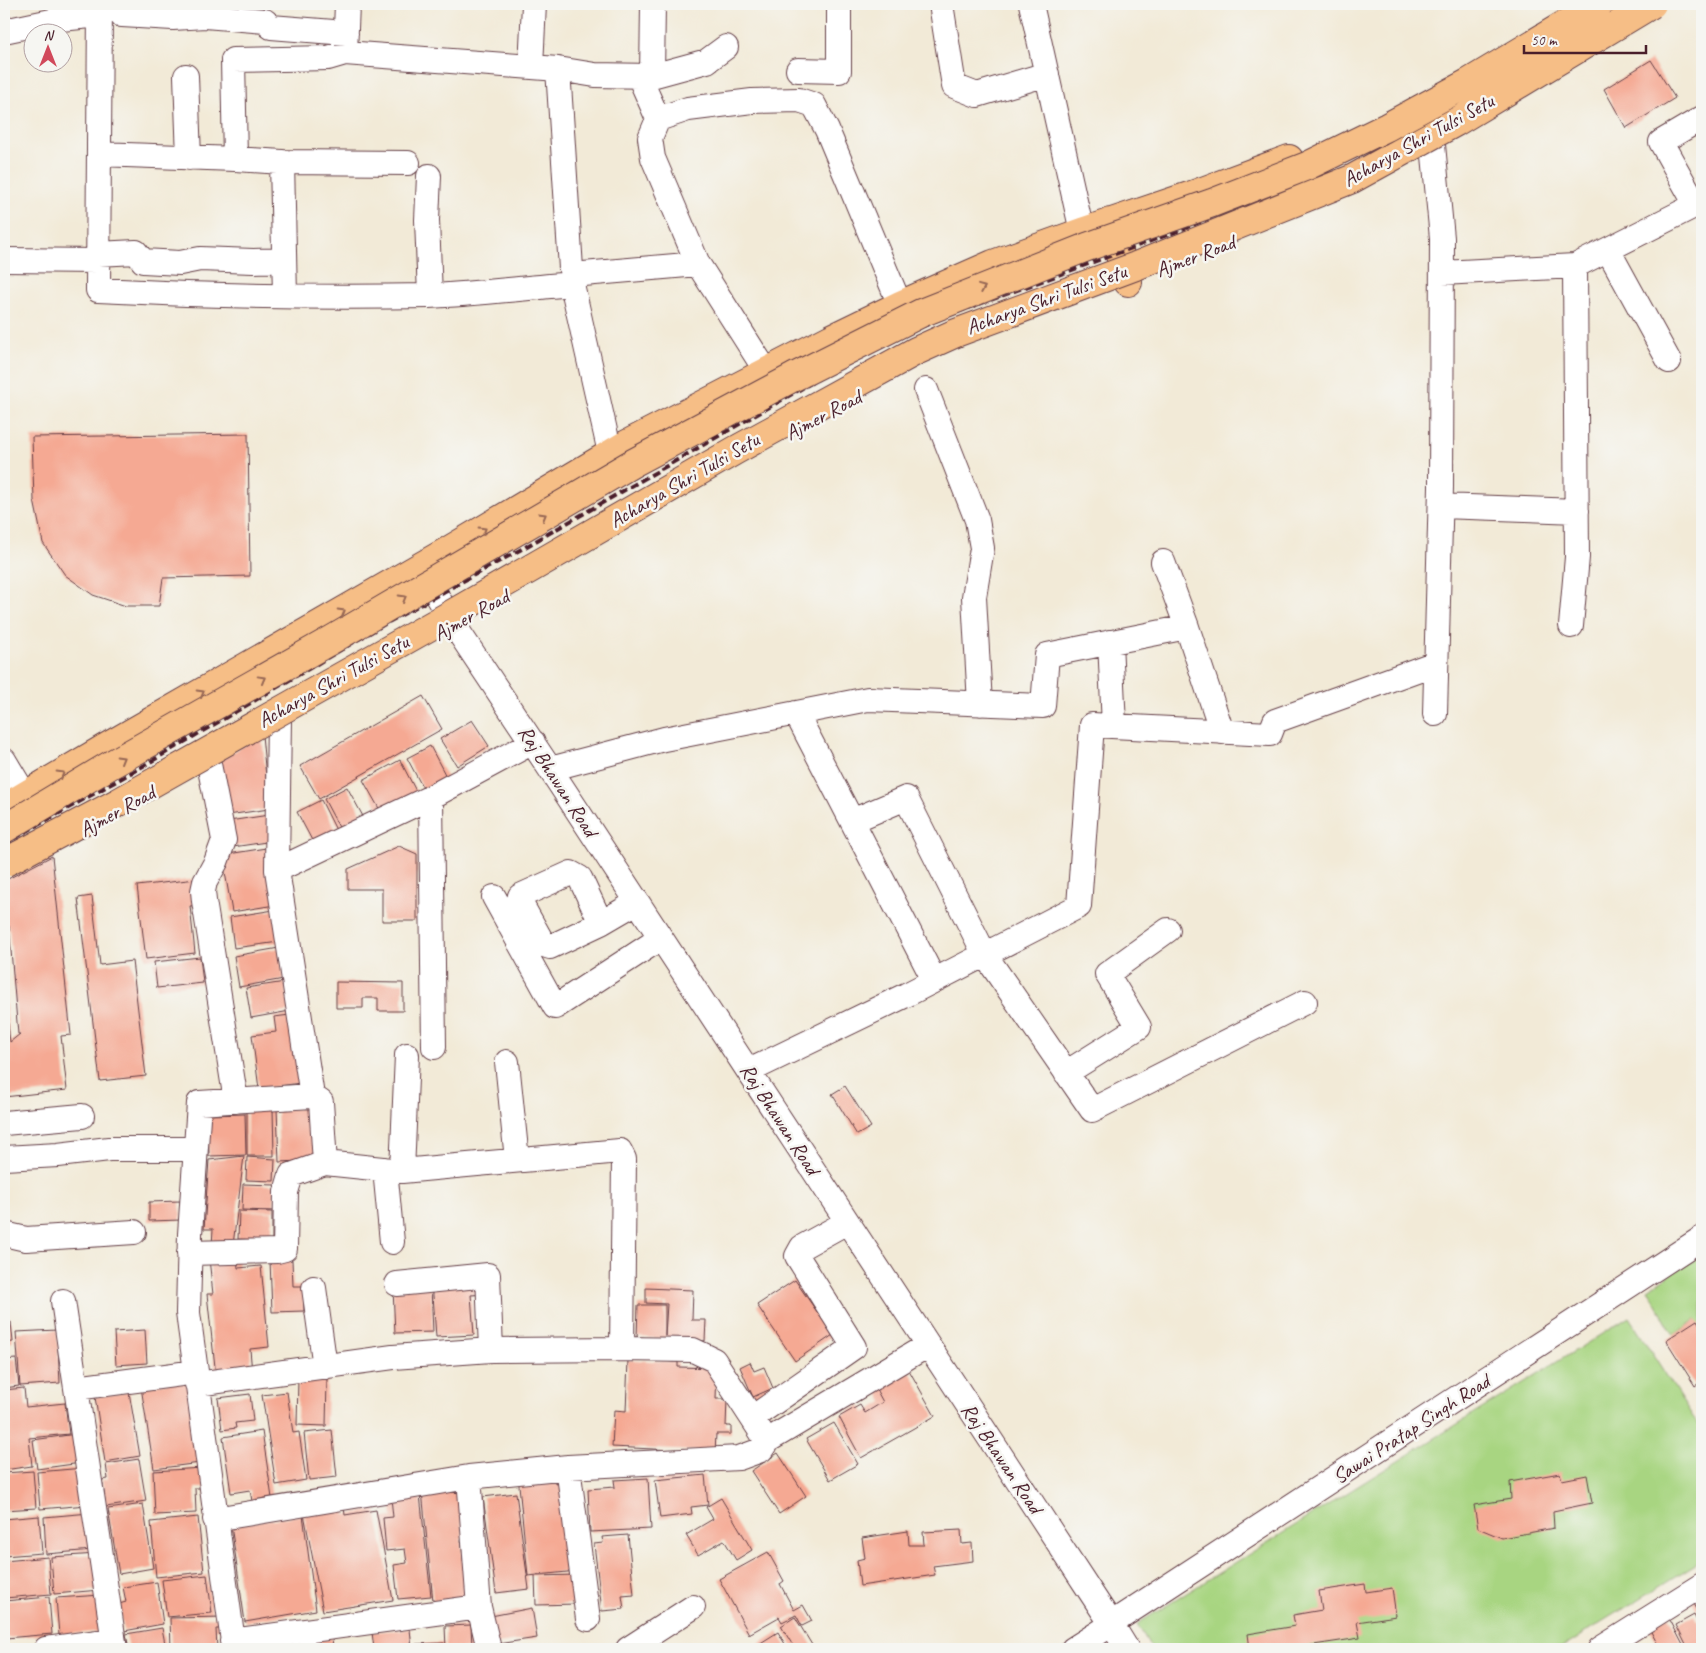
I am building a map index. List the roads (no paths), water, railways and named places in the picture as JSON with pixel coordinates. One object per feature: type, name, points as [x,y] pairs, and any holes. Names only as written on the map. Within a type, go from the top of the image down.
[{"type":"highway","points":[[15,802],[105,748],[419,568],[627,444],[766,371],[900,305],[993,264],[1298,156],[1437,88],[1578,4]]},
{"type":"highway","name":"Acharya Shri Tulsi Setu","points":[[4,829],[112,764],[341,634],[634,463],[794,377],[921,313],[1079,250],[1212,203],[1308,166],[1387,127],[1468,83],[1599,4]]},
{"type":"highway","name":"Acharya Shri Tulsi Setu","points":[[4,863],[119,802],[443,619],[736,450],[916,351],[956,333],[1136,266],[1352,179],[1456,122],[1652,4]]},
{"type":"highway","name":"Ajmer Road","points":[[4,873],[126,807],[280,717],[454,625],[748,456],[924,361],[1009,324],[1128,282],[1247,235],[1357,187],[1433,145],[1664,4]]},
{"type":"highway","points":[[1110,222],[1128,282]]},
{"type":"street","points":[[235,159],[233,60],[328,58],[346,43],[347,4]]},
{"type":"street","points":[[531,67],[534,4]]},
{"type":"street","points":[[653,4],[646,76],[658,119],[650,138],[653,158],[698,264],[766,371]]},
{"type":"street","points":[[798,70],[839,71],[838,4]]},
{"type":"street","points":[[941,4],[954,86],[977,95],[1047,74]]},
{"type":"street","points":[[1031,4],[1082,232]]},
{"type":"street","points":[[4,31],[107,12],[173,18],[205,10],[265,21],[271,27],[346,43],[531,67],[558,68],[595,75],[646,76],[707,62],[726,47]]},
{"type":"street","points":[[107,12],[100,154],[98,290],[181,295],[430,296],[698,264]]},
{"type":"street","points":[[558,68],[572,279],[608,444],[613,453]]},
{"type":"street","points":[[186,76],[189,158]]},
{"type":"street","points":[[658,119],[688,109],[752,101],[799,100],[814,105],[827,130],[900,305]]},
{"type":"street","points":[[1442,273],[1575,266],[1696,205],[1661,142],[1702,118]]},
{"type":"street","points":[[1433,145],[1442,238],[1441,506],[1435,714]]},
{"type":"street","points":[[100,154],[282,162],[408,163]]},
{"type":"street","points":[[282,162],[285,296]]},
{"type":"street","points":[[430,176],[427,220],[430,296]]},
{"type":"street","points":[[1608,250],[1669,361]]},
{"type":"street","points":[[4,260],[98,258],[136,252],[143,261],[180,263],[200,259],[284,260]]},
{"type":"street","points":[[1571,626],[1577,557],[1575,266]]},
{"type":"street","points":[[926,390],[977,520],[982,548],[974,598],[980,704]]},
{"type":"street","points":[[1441,506],[1577,511]]},
{"type":"street","points":[[1163,562],[1222,732]]},
{"type":"street","name":"Raj Bhawan Road","points":[[419,568],[454,625],[533,742],[1127,1649]]},
{"type":"street","points":[[550,769],[664,739],[868,699],[1043,706],[1047,655],[1187,628]]},
{"type":"street","points":[[1110,642],[1114,726]]},
{"type":"street","points":[[748,1071],[934,980],[1079,906],[1092,725],[1270,734],[1274,721],[1436,663]]},
{"type":"street","points":[[796,713],[934,980]]},
{"type":"street","points":[[280,717],[277,870],[312,1096]]},
{"type":"street","points":[[277,870],[431,797],[533,742]]},
{"type":"street","points":[[208,759],[224,840],[216,862],[205,882],[203,891],[236,1100]]},
{"type":"street","points":[[4,760],[15,802]]},
{"type":"street","points":[[431,797],[434,1046]]},
{"type":"street","points":[[852,821],[906,798],[984,955],[1092,1110],[1305,1002]]},
{"type":"street","points":[[494,898],[555,1007],[661,938]]},
{"type":"street","points":[[601,923],[637,902]]},
{"type":"street","points":[[1066,1073],[1139,1028],[1107,974],[1168,930]]},
{"type":"street","points":[[392,1242],[394,1170],[407,1055]]},
{"type":"street","points":[[507,1062],[518,1160]]},
{"type":"street","points":[[325,1163],[321,1102],[312,1096],[199,1103],[189,1252],[188,1312],[233,1645],[479,1606]]},
{"type":"street","points":[[4,1123],[82,1116]]},
{"type":"street","points":[[4,1158],[58,1155],[109,1149],[196,1149]]},
{"type":"street","points":[[189,1252],[277,1252],[285,1249],[286,1192],[291,1175],[325,1163],[394,1170],[620,1151],[624,1158],[622,1349]]},
{"type":"street","points":[[752,1418],[854,1347],[797,1256],[802,1247],[847,1222]]},
{"type":"street","points":[[4,1234],[26,1239],[134,1232]]},
{"type":"street","name":"Sawai Pratap Singh Road","points":[[1073,1649],[1111,1622],[1702,1238]]},
{"type":"street","points":[[398,1284],[488,1275],[491,1350]]},
{"type":"street","points":[[314,1288],[325,1367]]},
{"type":"street","points":[[46,1649],[114,1644],[63,1301]]},
{"type":"street","points":[[215,1519],[469,1477],[568,1467],[739,1458],[761,1450],[767,1441],[928,1346]]},
{"type":"street","points":[[76,1388],[325,1367],[393,1358],[491,1350],[693,1350],[714,1360],[767,1441]]},
{"type":"street","points":[[568,1467],[588,1619]]},
{"type":"street","points":[[469,1477],[479,1606],[489,1649]]},
{"type":"street","points":[[1600,1649],[1702,1585]]},
{"type":"street","points":[[628,1649],[693,1607]]},
{"type":"railway","points":[[4,844],[145,765],[383,625],[527,546],[867,351],[944,317],[1175,232],[1318,174],[1452,104],[1615,4]]},
{"type":"railway","points":[[4,857],[878,360],[1058,287],[1183,241],[1353,170],[1461,114],[1637,4]]}]
